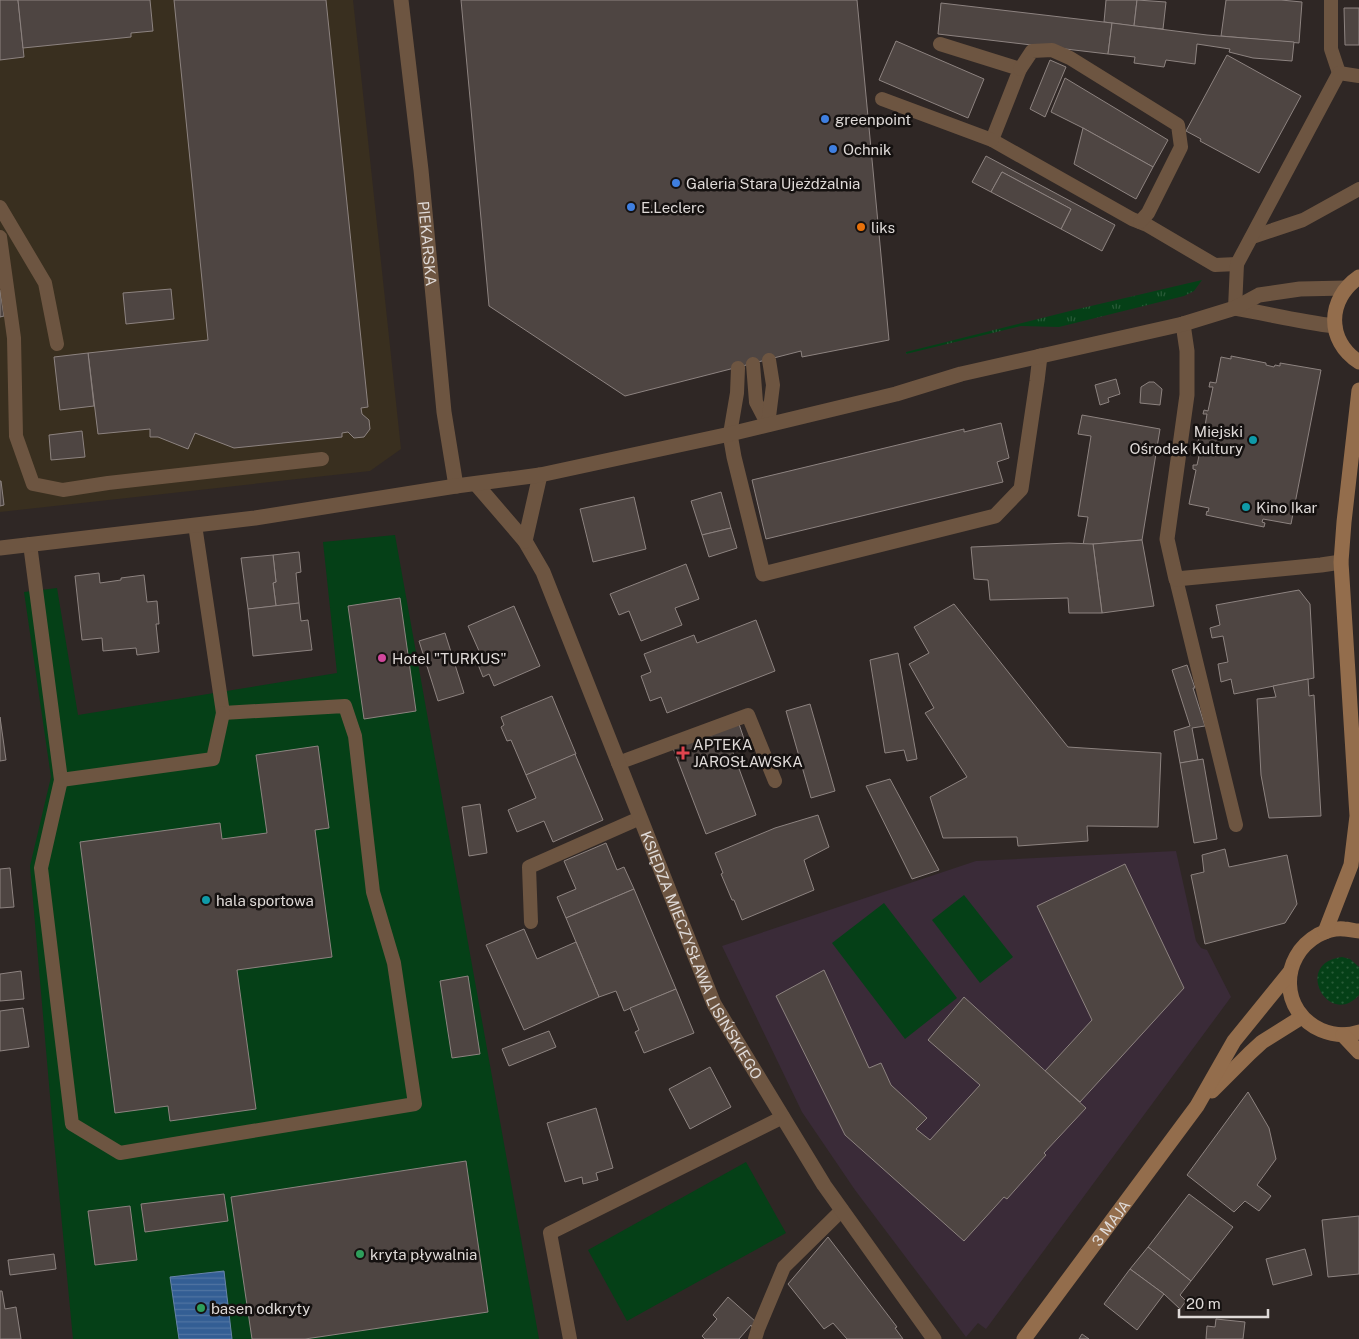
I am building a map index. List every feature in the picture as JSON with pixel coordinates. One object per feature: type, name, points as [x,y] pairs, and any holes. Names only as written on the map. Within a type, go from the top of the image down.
[{"type":"main road","points":[[1359,277],[1351,282],[1341,294],[1336,310],[1335,326],[1338,338],[1344,348],[1352,358],[1359,362]]},
{"type":"main road","points":[[1325,932],[1351,865],[1357,816],[1341,562],[1359,390]]},
{"type":"main road","points":[[1325,932],[1343,928],[1359,932]]},
{"type":"main road","name":"3 MAJA","points":[[1024,1339],[1197,1106],[1234,1041],[1290,972],[1297,954],[1309,940],[1325,932]]},
{"type":"main road","points":[[1290,972],[1290,988],[1293,1003],[1302,1017],[1314,1027],[1328,1033],[1342,1035],[1359,1032]]},
{"type":"main road","name":"3 MAJA","points":[[1197,1106],[1262,1042],[1302,1017]]},
{"type":"main road","points":[[1342,1035],[1359,1052]]},
{"type":"street","name":"PIEKARSKA","points":[[401,0],[421,170],[444,412],[456,486]]},
{"type":"street","points":[[0,548],[254,518],[456,486],[540,475],[730,434],[896,394],[960,374],[1183,324],[1236,308],[1259,295],[1300,289],[1346,288]]},
{"type":"street","points":[[1236,308],[1304,322],[1335,326]]},
{"type":"street","points":[[1183,324],[1187,351],[1187,395],[1167,539],[1176,579],[1341,562]]},
{"type":"street","points":[[730,434],[763,574],[995,516],[1021,489],[1040,356]]},
{"type":"street","points":[[524,541],[540,475]]},
{"type":"street","name":"KSIĘDZA MIECZYSŁAWA LISIŃSKIEGO","points":[[476,484],[524,541],[542,572],[714,1004],[824,1185],[934,1339]]},
{"type":"lane","points":[[1236,308],[1237,264],[1338,73],[1331,50],[1331,0]]},
{"type":"lane","points":[[940,44],[1020,69]]},
{"type":"lane","points":[[992,140],[1020,69],[1032,51],[1052,50],[1070,58],[1178,125],[1181,147],[1148,213],[1140,222]]},
{"type":"lane","points":[[1338,73],[1359,76]]},
{"type":"lane","points":[[882,99],[992,140],[1215,266],[1237,264]]},
{"type":"lane","points":[[1252,237],[1303,220],[1359,189]]},
{"type":"lane","points":[[0,207],[45,283],[57,344]]},
{"type":"lane","points":[[0,238],[14,338],[16,436],[33,484],[63,490],[108,483],[322,459]]},
{"type":"lane","points":[[768,425],[772,386],[769,360]]},
{"type":"lane","points":[[753,364],[756,402],[768,425]]},
{"type":"lane","points":[[730,434],[737,393],[738,368]]},
{"type":"lane","points":[[61,780],[213,759],[223,713],[195,525]]},
{"type":"lane","points":[[30,544],[61,780],[41,868],[72,1124],[120,1152],[415,1104],[394,963],[373,892],[355,736],[345,706],[223,713]]},
{"type":"lane","points":[[1176,579],[1236,825]]},
{"type":"lane","points":[[618,763],[748,715],[775,781]]},
{"type":"lane","points":[[531,922],[529,866],[640,818]]},
{"type":"lane","points":[[570,1339],[550,1233],[783,1117]]},
{"type":"lane","points":[[755,1339],[784,1267],[842,1210]]},
{"type":"shaded area","points":[[0,0],[353,0],[401,449],[370,471],[0,512]]},
{"type":"shaded area","points":[[1176,851],[1196,941],[1201,948],[1207,950],[1231,997],[986,1329],[978,1323],[966,1337],[855,1190],[802,1112],[722,946],[976,861]]},
{"type":"green space","points":[[1202,280],[1194,291],[1184,296],[1059,327],[1021,326],[906,354],[906,352],[1078,309]]},
{"type":"green space","points":[[395,535],[539,1339],[73,1339],[30,866],[51,777],[24,592],[57,588],[78,715],[337,673],[323,542]]},
{"type":"green space","points":[[964,895],[1013,957],[980,983],[932,920]]},
{"type":"green space","points":[[884,903],[957,998],[905,1039],[832,943]]},
{"type":"green space","points":[[1342,957],[1350,959],[1359,967],[1359,995],[1348,1003],[1337,1004],[1327,1000],[1320,991],[1317,981],[1319,970],[1327,962]]},
{"type":"green space","points":[[746,1162],[786,1233],[627,1321],[588,1250]]},
{"type":"water","name":"basen odkryty","points":[[224,1271],[232,1339],[179,1339],[170,1277]]},
{"type":"building","points":[[0,0],[18,0],[24,57],[0,60]]},
{"type":"building","points":[[18,0],[150,0],[153,31],[131,33],[131,37],[23,48]]},
{"type":"building","points":[[174,0],[326,0],[368,407],[361,408],[362,414],[369,420],[370,429],[364,437],[354,438],[348,432],[342,433],[342,437],[234,448],[195,433],[188,449],[158,437],[150,437],[150,429],[98,434],[88,353],[208,340]]},
{"type":"building","name":"Galeria Stara Ujeżdżalnia","points":[[461,0],[857,0],[889,340],[802,357],[801,351],[625,396],[489,306]]},
{"type":"building","points":[[1106,0],[1137,0],[1134,26],[1104,22]]},
{"type":"building","points":[[1137,0],[1166,2],[1163,29],[1134,26]]},
{"type":"building","points":[[1226,0],[1302,2],[1299,43],[1221,36]]},
{"type":"building","points":[[941,3],[1112,23],[1108,54],[938,34]]},
{"type":"building","points":[[1344,8],[1359,8],[1359,45],[1345,45]]},
{"type":"building","points":[[1112,23],[1207,35],[1294,42],[1292,61],[1253,58],[1229,52],[1230,49],[1197,44],[1195,64],[1166,60],[1164,67],[1134,63],[1135,57],[1108,54]]},
{"type":"building","points":[[896,41],[984,79],[968,118],[879,80]]},
{"type":"building","points":[[1227,55],[1301,96],[1259,173],[1200,141],[1201,139],[1186,131]]},
{"type":"building","points":[[1050,60],[1066,67],[1045,117],[1030,109]]},
{"type":"building","points":[[1065,78],[1168,140],[1153,167],[1051,112]]},
{"type":"building","points":[[1083,128],[1153,167],[1136,199],[1074,164]]},
{"type":"building","points":[[986,156],[1115,225],[1102,251],[1061,229],[1071,209],[1002,172],[991,192],[972,182]]},
{"type":"building","points":[[1002,172],[1071,209],[1061,229],[991,192]]},
{"type":"building","points":[[171,289],[174,319],[126,324],[123,293]]},
{"type":"building","points":[[0,290],[4,316],[0,317]]},
{"type":"building","points":[[88,353],[94,406],[60,410],[54,357]]},
{"type":"building","name":"Miejski Ośrodek Kultury","points":[[1231,356],[1266,363],[1266,365],[1274,367],[1275,365],[1280,366],[1280,363],[1321,370],[1291,524],[1263,519],[1264,527],[1206,515],[1209,508],[1189,504],[1196,470],[1193,469],[1193,465],[1197,465],[1202,442],[1198,442],[1199,437],[1203,438],[1207,414],[1203,414],[1204,410],[1208,411],[1213,387],[1209,387],[1210,382],[1216,383],[1221,357],[1231,359]]},
{"type":"building","points":[[1116,379],[1120,394],[1108,398],[1109,402],[1100,405],[1095,385]]},
{"type":"building","points":[[1149,382],[1154,382],[1162,389],[1160,405],[1140,403],[1141,387]]},
{"type":"building","points":[[1082,415],[1160,429],[1142,540],[1083,545],[1088,517],[1078,516],[1091,436],[1078,434]]},
{"type":"building","points":[[1001,423],[1009,458],[997,462],[1003,482],[766,539],[752,480],[964,429],[964,432]]},
{"type":"building","points":[[82,431],[85,457],[51,460],[49,435]]},
{"type":"building","points":[[0,481],[4,505],[0,506]]},
{"type":"building","points":[[721,492],[731,528],[702,535],[691,501]]},
{"type":"building","points":[[634,497],[646,549],[593,562],[580,509]]},
{"type":"building","points":[[731,528],[737,548],[709,557],[702,535]]},
{"type":"building","points":[[1142,540],[1154,606],[1102,613],[1093,544]]},
{"type":"building","points":[[1069,543],[1093,544],[1102,613],[1069,613],[1068,598],[990,600],[988,580],[974,579],[971,547]]},
{"type":"building","points":[[299,552],[301,572],[296,573],[299,603],[276,606],[273,583],[276,582],[273,555]]},
{"type":"building","points":[[273,555],[276,582],[273,583],[276,606],[248,609],[241,558]]},
{"type":"building","points":[[686,564],[699,599],[675,608],[682,625],[641,641],[629,611],[619,615],[610,594]]},
{"type":"building","points":[[99,573],[100,583],[144,575],[147,602],[157,601],[159,624],[156,624],[159,652],[137,655],[136,648],[103,651],[102,638],[82,640],[75,576]]},
{"type":"building","points":[[1299,590],[1310,604],[1314,678],[1234,694],[1231,679],[1221,682],[1218,664],[1228,662],[1223,636],[1212,638],[1210,628],[1220,625],[1216,605]]},
{"type":"building","name":"Hotel \"TURKUS\"","points":[[400,598],[416,711],[364,719],[348,606]]},
{"type":"building","points":[[299,603],[301,621],[308,620],[312,650],[253,656],[248,609]]},
{"type":"building","points":[[954,604],[1068,747],[1161,753],[1158,827],[1087,826],[1088,841],[1018,846],[1017,837],[943,838],[930,797],[967,777],[925,713],[934,708],[909,664],[929,653],[914,627]]},
{"type":"building","points":[[514,606],[540,666],[494,686],[489,674],[483,677],[477,662],[483,660],[468,626]]},
{"type":"building","points":[[756,620],[775,671],[667,713],[661,697],[650,701],[641,676],[651,672],[644,654],[694,635],[697,643]]},
{"type":"building","points":[[445,633],[464,693],[438,701],[419,641]]},
{"type":"building","points":[[898,653],[917,759],[907,761],[904,750],[885,753],[870,660]]},
{"type":"building","points":[[1187,665],[1205,726],[1192,728],[1198,760],[1180,763],[1174,731],[1190,726],[1172,670]]},
{"type":"building","points":[[1308,679],[1309,696],[1314,695],[1321,816],[1269,818],[1261,775],[1257,699],[1276,697],[1273,686]]},
{"type":"building","points":[[552,696],[576,754],[526,775],[511,740],[507,741],[501,727],[504,725],[501,717]]},
{"type":"building","points":[[810,704],[835,791],[811,798],[786,711]]},
{"type":"building","points":[[0,717],[6,760],[0,761]]},
{"type":"building","points":[[739,724],[744,739],[730,744],[756,815],[706,834],[673,748]]},
{"type":"building","name":"hala sportowa","points":[[318,746],[329,828],[315,830],[332,957],[237,970],[256,1109],[170,1121],[168,1106],[115,1113],[80,842],[220,823],[222,839],[267,833],[256,755]]},
{"type":"building","points":[[575,754],[603,820],[553,842],[544,821],[517,832],[508,810],[536,798],[526,775]]},
{"type":"building","points":[[1203,759],[1217,839],[1194,843],[1180,763]]},
{"type":"building","points":[[890,779],[939,870],[912,879],[866,786]]},
{"type":"building","points":[[480,804],[487,853],[469,856],[462,807]]},
{"type":"building","points":[[818,815],[829,847],[804,860],[814,890],[742,920],[721,874],[723,873],[715,853],[775,828]]},
{"type":"building","points":[[606,843],[617,870],[624,867],[634,889],[566,918],[557,897],[576,889],[564,861]]},
{"type":"building","points":[[1225,849],[1229,867],[1287,855],[1297,904],[1285,923],[1205,944],[1191,875],[1204,872],[1202,855]]},
{"type":"building","points":[[1125,864],[1184,988],[1080,1102],[1045,1071],[1092,1020],[1037,906]]},
{"type":"building","points":[[10,868],[14,907],[0,908],[0,869]]},
{"type":"building","points":[[634,889],[676,989],[624,1011],[616,991],[599,997],[566,918]]},
{"type":"building","points":[[524,929],[537,959],[576,942],[599,997],[524,1030],[486,945]]},
{"type":"building","points":[[824,970],[869,1068],[881,1063],[891,1085],[927,1118],[916,1129],[930,1140],[980,1085],[928,1040],[964,997],[1086,1108],[1044,1153],[1046,1155],[1007,1199],[1004,1197],[964,1241],[845,1135],[776,996]]},
{"type":"building","points":[[21,971],[24,999],[0,1001],[0,974]]},
{"type":"building","points":[[468,976],[480,1054],[452,1058],[440,981]]},
{"type":"building","points":[[676,989],[694,1033],[644,1053],[635,1032],[639,1030],[630,1008]]},
{"type":"building","points":[[23,1008],[29,1047],[0,1051],[0,1011]]},
{"type":"building","points":[[549,1031],[556,1047],[509,1066],[502,1049]]},
{"type":"building","points":[[710,1067],[731,1107],[690,1129],[669,1089]]},
{"type":"building","points":[[1248,1092],[1269,1128],[1276,1159],[1257,1185],[1271,1196],[1259,1211],[1245,1201],[1234,1212],[1187,1175]]},
{"type":"building","points":[[596,1108],[613,1168],[596,1173],[598,1180],[583,1184],[582,1177],[565,1182],[547,1123]]},
{"type":"building","name":"kryta pływalnia","points":[[466,1161],[488,1312],[305,1339],[252,1339],[231,1197]]},
{"type":"building","points":[[224,1194],[228,1221],[145,1232],[141,1204]]},
{"type":"building","points":[[1189,1194],[1233,1227],[1191,1281],[1148,1247]]},
{"type":"building","points":[[130,1206],[137,1260],[95,1265],[88,1211]]},
{"type":"building","points":[[1359,1216],[1359,1274],[1328,1277],[1322,1220]]},
{"type":"building","points":[[828,1237],[897,1327],[895,1328],[903,1339],[847,1339],[833,1323],[824,1329],[788,1284]]},
{"type":"building","points":[[1148,1247],[1191,1281],[1180,1295],[1186,1301],[1180,1309],[1164,1294],[1130,1269]]},
{"type":"building","points":[[1305,1249],[1312,1275],[1273,1285],[1266,1259]]},
{"type":"building","points":[[54,1254],[56,1269],[10,1275],[8,1260]]},
{"type":"building","points":[[1130,1269],[1164,1294],[1137,1330],[1104,1304]]},
{"type":"building","points":[[0,1291],[2,1291],[5,1309],[16,1307],[21,1339],[0,1339]]},
{"type":"building","points":[[728,1297],[756,1322],[739,1339],[705,1339],[702,1336],[717,1319],[713,1315]]},
{"type":"building","points":[[1216,1319],[1245,1322],[1243,1339],[1206,1339],[1207,1326],[1215,1327]]},
{"type":"building","points":[[1082,1334],[1089,1339],[1079,1339]]},
{"type":"place","name":"greenpoint","points":[[825,119]]},
{"type":"place","name":"Ochnik","points":[[833,149]]},
{"type":"place","name":"Galeria Stara Ujeżdżalnia","points":[[676,183]]},
{"type":"place","name":"E.Leclerc","points":[[631,207]]},
{"type":"place","name":"liks","points":[[861,227]]},
{"type":"place","name":"Miejski Ośrodek Kultury","points":[[1253,440]]},
{"type":"place","name":"Kino Ikar","points":[[1246,507]]},
{"type":"place","name":"Hotel \"TURKUS\"","points":[[382,658]]},
{"type":"place","name":"APTEKA JAROSŁAWSKA","points":[[683,753]]},
{"type":"place","name":"hala sportowa","points":[[206,900]]},
{"type":"place","name":"kryta pływalnia","points":[[360,1254]]},
{"type":"place","name":"basen odkryty","points":[[201,1308]]}]
